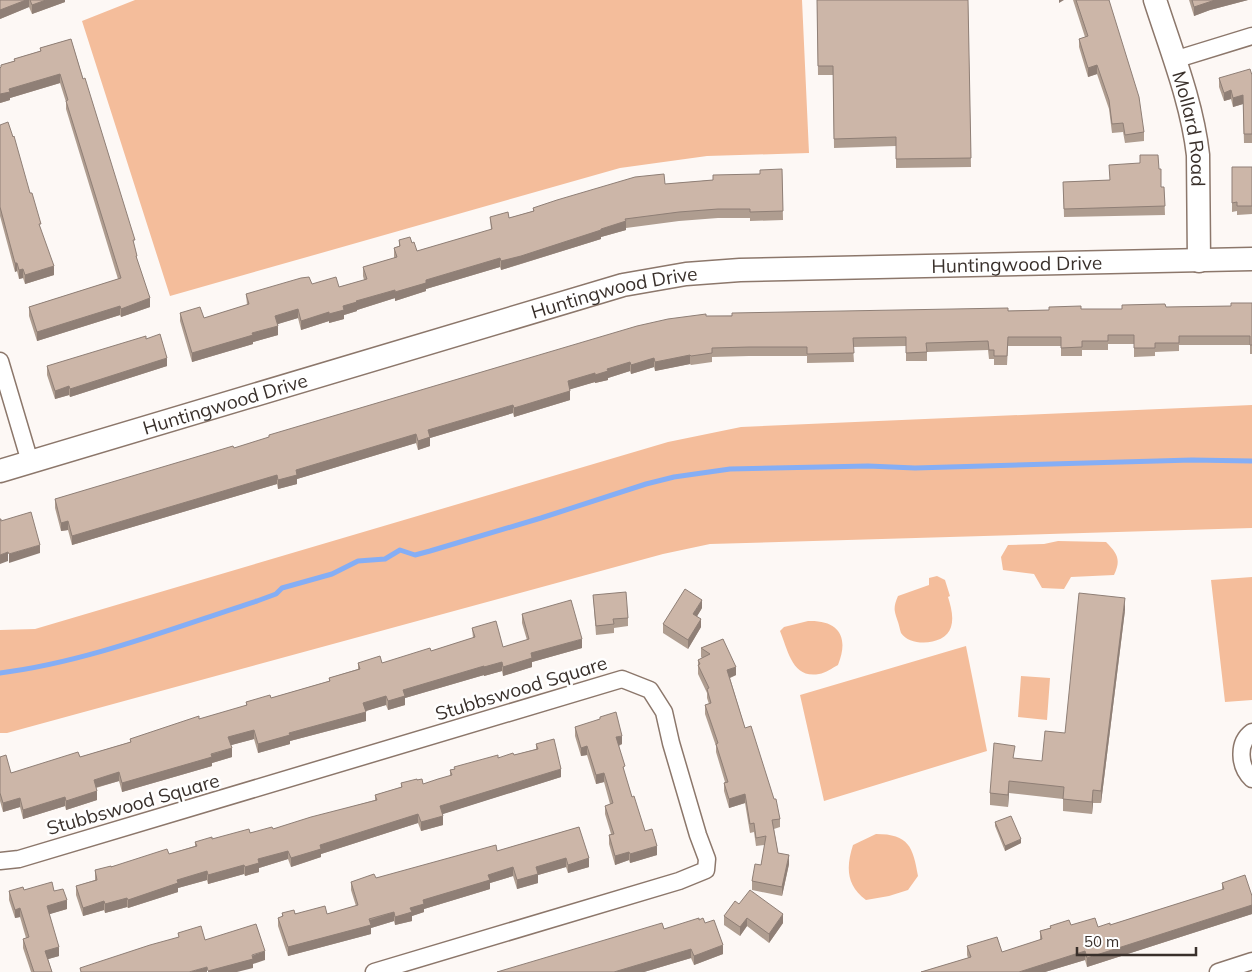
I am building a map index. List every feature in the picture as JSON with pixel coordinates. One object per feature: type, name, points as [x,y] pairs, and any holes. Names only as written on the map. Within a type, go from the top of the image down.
[{"type":"street","name":"Mollard Road","points":[[1155,0],[1196,139],[1198,155],[1199,261]]},
{"type":"street","points":[[1174,60],[1252,36]]},
{"type":"street","name":"Huntingwood Drive","points":[[0,471],[623,285],[686,274],[740,270],[1252,259]]},
{"type":"street","points":[[0,362],[30,462]]},
{"type":"street","name":"Stubbswood Square","points":[[0,862],[38,853],[622,679],[650,690],[664,712],[671,743],[698,835],[707,858],[706,870],[679,881],[374,972]]},
{"type":"street","points":[[1252,732],[1244,742],[1241,751],[1244,769],[1252,779]]},
{"type":"street","points":[[1218,972],[1252,961]]},
{"type":"shaded area","points":[[135,0],[802,0],[809,153],[707,156],[620,168],[170,296],[82,21]]},
{"type":"shaded area","points":[[1252,405],[1252,528],[710,544],[663,554],[7,733],[0,733],[0,630],[35,629],[668,442],[741,427]]},
{"type":"shaded area","points":[[1058,541],[1106,542],[1116,554],[1118,561],[1114,575],[1071,577],[1064,589],[1042,588],[1034,574],[1003,570],[1001,557],[1008,545],[1044,544]]},
{"type":"shaded area","points":[[937,576],[945,580],[950,596],[948,597],[952,616],[951,627],[948,633],[936,641],[912,641],[901,633],[895,612],[896,600],[898,596],[929,585],[929,578]]},
{"type":"shaded area","points":[[1252,577],[1252,700],[1225,702],[1211,580]]},
{"type":"shaded area","points":[[808,621],[819,621],[834,627],[842,639],[838,665],[827,672],[810,674],[797,668],[792,662],[780,631],[784,627]]},
{"type":"shaded area","points":[[966,646],[987,751],[824,801],[800,695]]},
{"type":"shaded area","points":[[1021,676],[1050,678],[1047,720],[1018,717]]},
{"type":"shaded area","points":[[876,834],[896,836],[908,844],[914,857],[918,876],[908,890],[866,900],[859,894],[851,882],[849,861],[853,845]]},
{"type":"building","points":[[0,0],[26,0],[0,10]]},
{"type":"building","points":[[30,0],[46,0],[32,5]]},
{"type":"building","points":[[817,0],[968,0],[971,158],[896,159],[896,137],[834,139],[833,66],[818,66]]},
{"type":"building","points":[[1076,0],[1109,0],[1139,97],[1144,132],[1125,135],[1123,123],[1112,124],[1109,100],[1097,65],[1088,68],[1079,39],[1088,36]]},
{"type":"building","points":[[1192,0],[1215,0],[1194,7]]},
{"type":"building","points":[[71,39],[83,79],[85,78],[135,240],[133,240],[136,256],[150,298],[121,309],[120,306],[37,332],[29,307],[121,278],[66,101],[68,100],[60,74],[9,89],[10,92],[0,94],[1,65],[41,51],[40,48]]},
{"type":"building","points":[[1250,69],[1252,75],[1252,134],[1244,134],[1243,95],[1233,98],[1231,90],[1224,93],[1219,78]]},
{"type":"building","points":[[8,122],[14,136],[30,193],[32,193],[41,224],[39,224],[54,266],[25,275],[23,269],[19,270],[17,263],[15,263],[0,207],[0,125]]},
{"type":"building","points":[[1140,155],[1158,155],[1159,169],[1161,169],[1161,187],[1164,187],[1165,206],[1064,209],[1063,182],[1110,180],[1109,165],[1140,163]]},
{"type":"building","points":[[1232,167],[1252,167],[1252,206],[1237,206],[1237,202],[1232,203]]},
{"type":"building","points":[[782,169],[783,211],[750,212],[750,209],[718,209],[625,219],[626,221],[601,230],[521,256],[501,261],[500,258],[426,280],[426,283],[356,301],[343,306],[344,310],[329,314],[329,312],[301,321],[298,309],[275,316],[278,326],[192,353],[180,313],[200,307],[204,318],[249,304],[246,294],[301,278],[309,277],[312,284],[336,277],[339,287],[367,279],[363,267],[397,257],[394,248],[400,246],[399,240],[410,237],[417,251],[492,229],[490,217],[508,212],[509,218],[534,211],[533,208],[557,200],[635,177],[664,174],[665,184],[713,180],[713,175],[760,174],[760,170]]},
{"type":"building","points":[[1231,303],[1252,303],[1252,345],[1250,345],[1250,336],[1179,336],[1179,343],[1155,343],[1155,348],[1134,348],[1134,335],[1108,335],[1108,341],[1082,341],[1082,347],[1061,348],[1061,337],[1008,337],[1007,356],[994,356],[994,350],[989,350],[988,341],[926,343],[927,352],[906,353],[906,337],[853,338],[854,353],[807,354],[807,347],[712,348],[712,353],[655,362],[654,358],[631,365],[630,362],[595,375],[595,373],[568,381],[570,391],[514,408],[513,405],[428,430],[430,437],[418,441],[416,434],[296,470],[297,475],[278,480],[277,475],[72,536],[68,521],[61,523],[55,499],[233,446],[234,448],[269,437],[269,435],[637,326],[668,319],[706,314],[706,316],[732,316],[732,313],[1008,308],[1008,311],[1049,310],[1049,307],[1081,306],[1081,309],[1122,309],[1122,305],[1165,304],[1166,307],[1231,306]]},
{"type":"building","points":[[160,334],[167,358],[70,389],[69,386],[55,391],[47,366],[146,336],[146,339]]},
{"type":"building","points":[[31,512],[40,545],[0,555],[0,519],[1,521]]},
{"type":"building","points":[[685,589],[702,600],[693,614],[701,619],[688,640],[663,624]]},
{"type":"building","points":[[626,592],[628,618],[613,619],[614,624],[596,626],[593,595]]},
{"type":"building","points":[[1079,593],[1125,598],[1101,791],[1093,790],[1092,802],[1063,799],[1064,787],[1009,781],[1008,795],[990,793],[994,743],[1015,746],[1013,758],[1042,761],[1045,731],[1065,733]]},
{"type":"building","points":[[571,600],[582,639],[531,653],[532,658],[503,667],[502,662],[484,666],[403,690],[405,696],[388,701],[386,696],[363,703],[366,712],[289,733],[290,735],[258,744],[254,730],[228,737],[232,748],[211,754],[212,757],[122,783],[119,772],[94,780],[97,791],[66,801],[65,797],[23,810],[20,798],[3,803],[0,793],[0,757],[6,755],[11,773],[78,752],[80,757],[131,742],[130,739],[199,716],[199,719],[247,705],[246,702],[270,695],[271,698],[330,681],[329,678],[360,669],[358,663],[380,656],[382,663],[430,648],[431,651],[475,637],[472,628],[496,621],[503,647],[529,639],[522,614]]},
{"type":"building","points":[[723,639],[736,667],[727,670],[745,728],[751,726],[774,799],[776,799],[780,819],[772,820],[778,853],[789,855],[782,887],[752,881],[755,864],[761,865],[766,836],[756,838],[754,823],[750,824],[745,794],[729,799],[724,783],[728,782],[716,744],[718,743],[705,705],[711,703],[707,689],[709,688],[698,665],[700,664],[698,660],[710,654],[701,648]]},
{"type":"building","points":[[616,712],[622,736],[616,737],[632,797],[634,796],[645,831],[652,829],[657,846],[630,854],[629,852],[615,856],[609,835],[614,834],[605,806],[613,803],[604,773],[596,775],[587,746],[581,748],[575,727]]},
{"type":"building","points":[[554,739],[561,769],[440,806],[443,816],[421,822],[418,814],[320,845],[321,849],[291,858],[288,851],[258,859],[259,863],[245,867],[244,865],[208,875],[207,871],[177,880],[178,883],[128,900],[127,898],[105,904],[104,901],[83,908],[76,886],[97,880],[95,870],[111,867],[167,849],[169,854],[197,846],[195,842],[212,837],[212,839],[249,829],[250,833],[272,827],[273,829],[377,800],[375,795],[402,787],[401,783],[422,779],[423,784],[452,775],[450,770],[455,769],[454,767],[498,755],[498,758],[513,753],[514,755],[538,749],[536,744]]},
{"type":"building","points":[[1011,816],[1021,839],[1005,846],[995,822]]},
{"type":"building","points":[[579,827],[589,858],[568,865],[566,858],[536,867],[538,874],[517,880],[513,867],[488,875],[490,880],[423,900],[424,904],[410,908],[412,912],[395,917],[394,912],[369,919],[371,925],[288,947],[278,918],[283,916],[282,913],[294,910],[295,914],[325,906],[327,914],[358,905],[351,882],[374,874],[376,878],[496,845],[497,851]]},
{"type":"building","points":[[1245,875],[1252,896],[1252,905],[1087,958],[1085,951],[1019,972],[921,972],[971,957],[967,946],[997,937],[1002,952],[1042,939],[1040,931],[1069,920],[1071,925],[1095,918],[1098,927],[1110,923],[1110,925],[1224,889],[1222,883]]},
{"type":"building","points":[[52,882],[54,891],[63,889],[67,900],[47,906],[59,947],[45,951],[52,972],[34,972],[23,939],[29,937],[20,908],[15,910],[9,891],[23,887],[24,890]]},
{"type":"building","points":[[750,890],[783,914],[769,934],[747,918],[740,927],[724,916],[735,901],[739,904]]},
{"type":"building","points":[[699,918],[699,920],[703,918],[705,923],[714,920],[723,945],[694,956],[691,949],[614,972],[497,972],[662,923],[664,929]]},
{"type":"building","points":[[256,924],[265,951],[252,955],[253,959],[208,971],[207,967],[189,972],[81,972],[80,968],[179,937],[178,933],[201,926],[205,940]]},
{"type":"waterway","points":[[0,673],[33,668],[97,653],[257,601],[276,594],[282,588],[332,574],[358,561],[385,559],[400,550],[415,555],[674,477],[730,469],[868,466],[915,468],[1192,460],[1252,461]]}]
